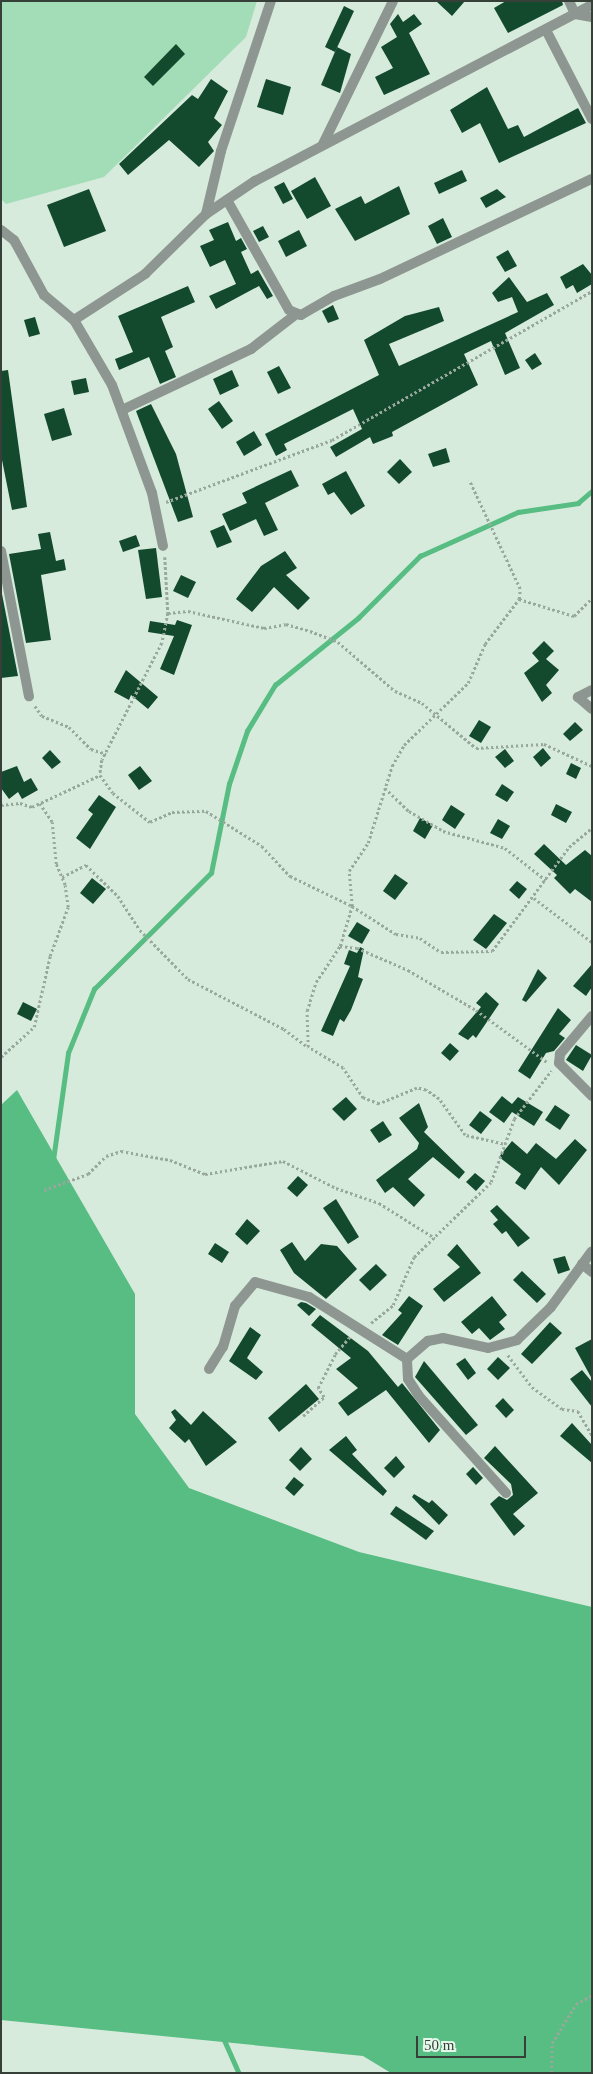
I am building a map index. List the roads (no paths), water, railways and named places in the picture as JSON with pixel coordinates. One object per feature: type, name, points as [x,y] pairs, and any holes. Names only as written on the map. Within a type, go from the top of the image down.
[{"type":"street","points":[[206,214],[221,151],[271,1]]},
{"type":"street","points":[[323,144],[393,1]]},
{"type":"street","points":[[569,1],[576,14]]},
{"type":"street","points":[[74,320],[145,274],[206,214],[227,200],[323,144],[592,5]]},
{"type":"street","points":[[576,14],[592,17]]},
{"type":"street","points":[[546,30],[592,119]]},
{"type":"street","points":[[122,410],[251,349],[295,315],[592,179]]},
{"type":"street","points":[[227,200],[295,315]]},
{"type":"street","points":[[1,230],[14,240],[44,295],[74,320],[122,410],[155,506],[163,546]]},
{"type":"street","points":[[1,551],[29,696]]},
{"type":"street","points":[[592,690],[578,697],[592,709]]},
{"type":"street","points":[[592,1016],[560,1054],[560,1063],[592,1096]]},
{"type":"street","points":[[407,1359],[428,1341],[443,1338],[476,1348],[501,1347],[526,1334],[592,1251]]},
{"type":"street","points":[[582,1264],[592,1272]]},
{"type":"street","points":[[209,1369],[223,1347],[235,1306],[255,1282],[310,1296],[407,1359]]},
{"type":"street","points":[[407,1359],[408,1379],[419,1396],[506,1494]]},
{"type":"waterway","points":[[53,1160],[68,1053],[94,989],[211,873],[229,784],[247,731],[275,685],[358,618],[420,556],[518,512],[578,503],[592,491]]},
{"type":"waterway","points":[[223,2037],[239,2073]]}]
